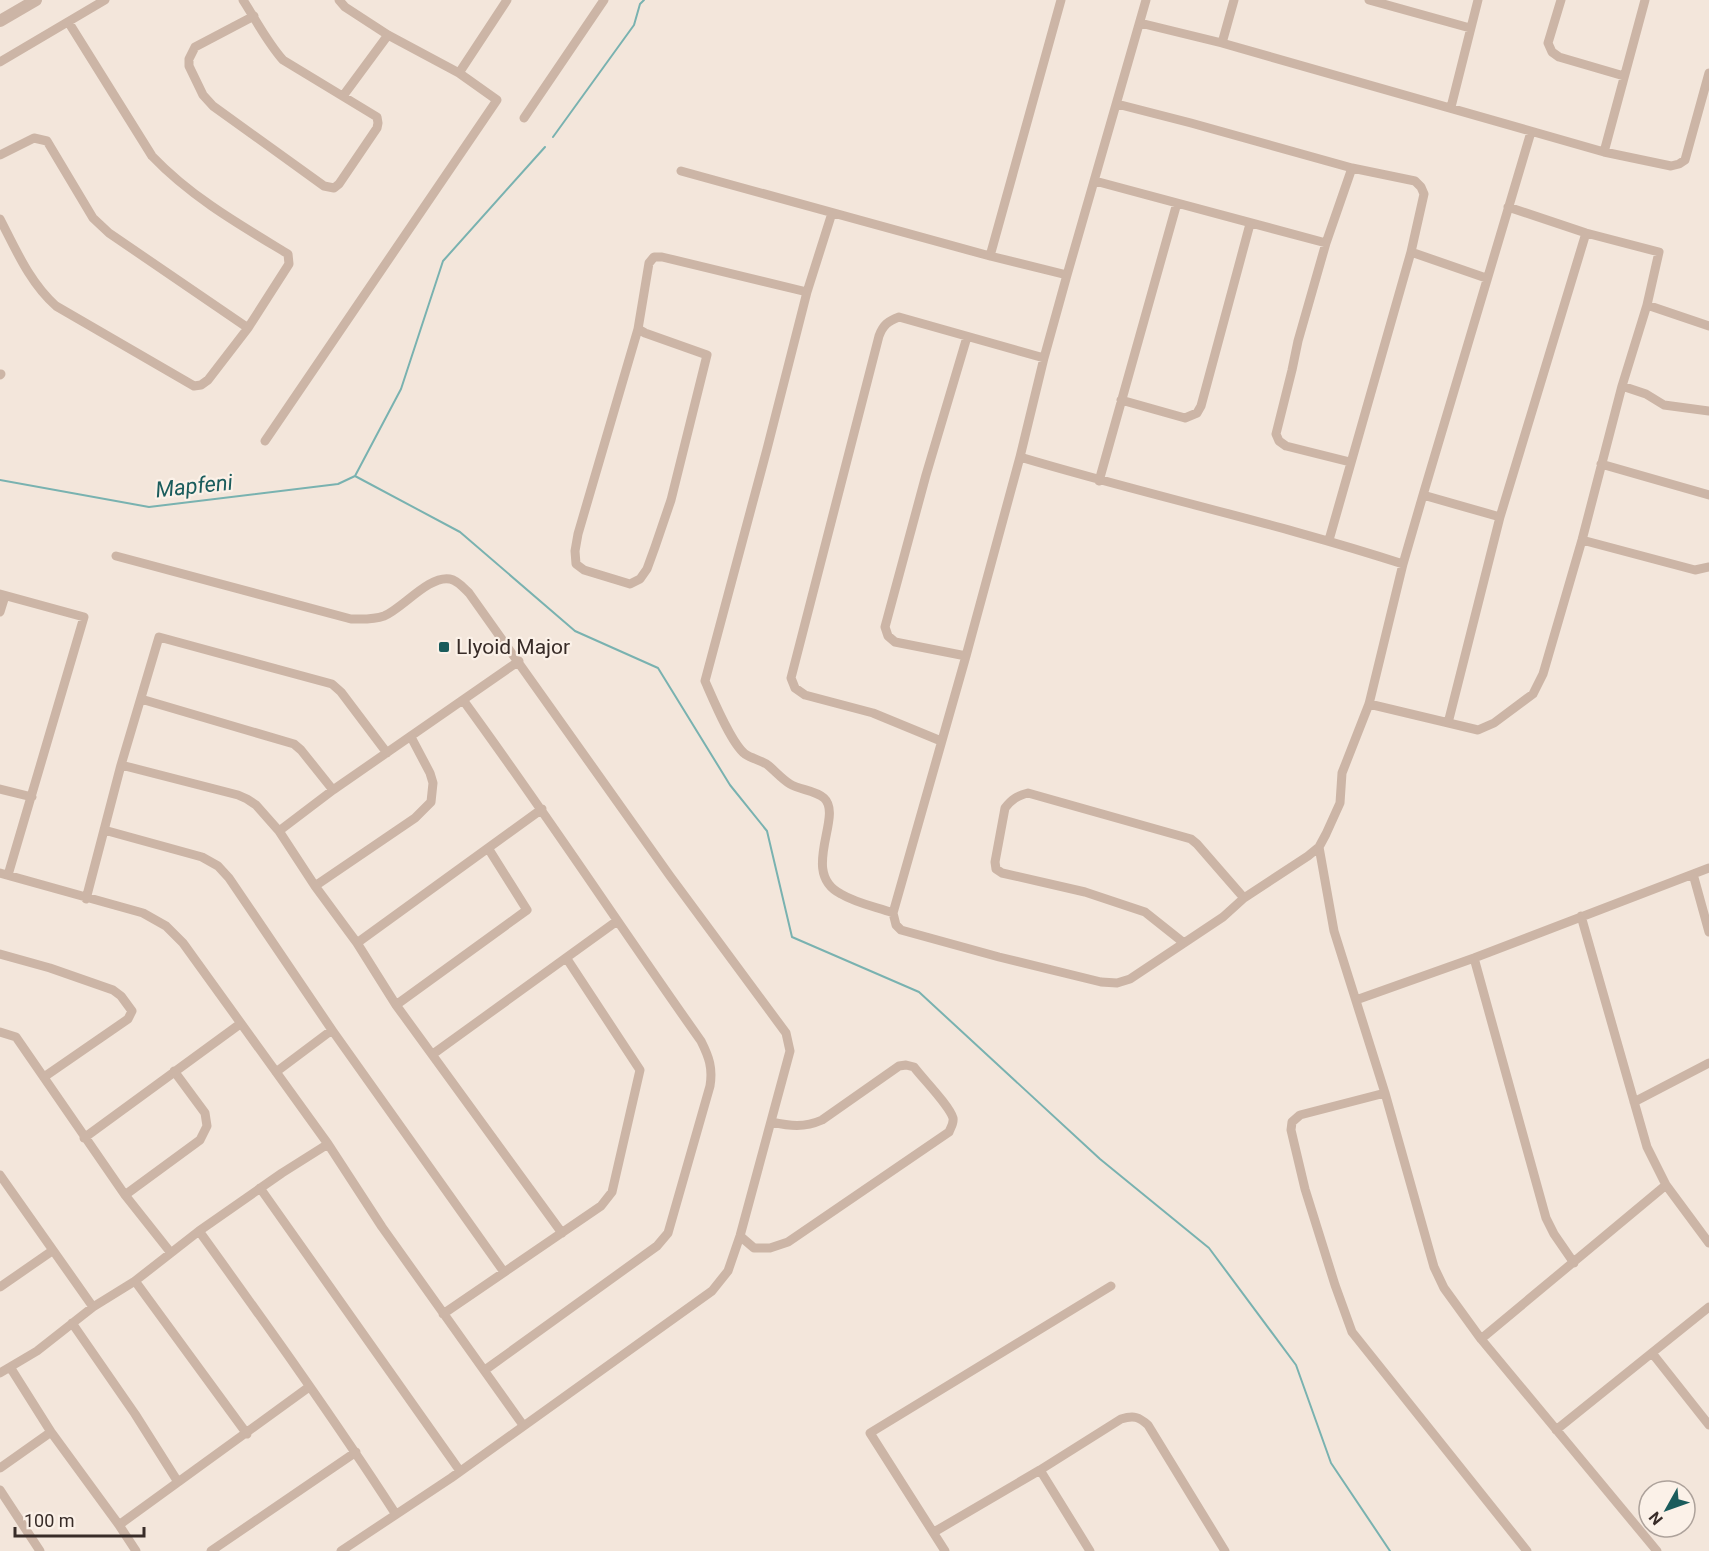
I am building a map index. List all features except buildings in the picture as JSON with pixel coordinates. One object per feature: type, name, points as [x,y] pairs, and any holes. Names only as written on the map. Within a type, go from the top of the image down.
[{"type":"street","points":[[0,21],[36,0]]},
{"type":"street","points":[[0,62],[105,0]]},
{"type":"street","points":[[243,0],[254,16],[283,60],[376,117],[378,123],[339,184],[334,188],[324,186],[213,106],[203,95],[189,66],[195,47],[254,16]]},
{"type":"street","points":[[265,441],[497,100],[459,73],[388,35],[345,7],[339,0]]},
{"type":"street","points":[[524,118],[603,0]]},
{"type":"street","points":[[990,256],[1061,0]]},
{"type":"street","points":[[1146,0],[1067,275],[1020,458],[893,913],[896,925],[901,930],[999,957],[1101,982],[1117,983],[1130,979],[1223,917],[1244,898],[1308,856],[1319,846],[1340,803],[1342,773],[1369,704],[1403,564],[1531,132]]},
{"type":"street","points":[[1222,43],[1234,0]]},
{"type":"street","points":[[1369,0],[1393,3],[1470,28]]},
{"type":"street","points":[[1451,107],[1478,0]]},
{"type":"street","points":[[1561,0],[1548,44],[1552,52],[1559,57],[1624,76]]},
{"type":"street","points":[[1604,152],[1645,0]]},
{"type":"street","points":[[459,73],[502,2]]},
{"type":"street","points":[[0,219],[30,277],[42,294],[56,306],[194,386],[201,385],[207,380],[248,328],[289,264],[288,254],[209,205],[164,169],[152,156],[69,22]]},
{"type":"street","points":[[1140,23],[1222,43],[1604,152],[1671,166],[1685,160],[1709,73]]},
{"type":"street","points":[[343,96],[388,35]]},
{"type":"street","points":[[1117,104],[1352,168],[1415,181],[1421,187],[1424,194],[1411,252],[1329,540]]},
{"type":"street","points":[[0,155],[34,138],[47,141],[93,218],[109,233],[248,328]]},
{"type":"street","points":[[1350,462],[1286,446],[1279,441],[1276,434],[1298,341],[1326,243],[1352,168]]},
{"type":"street","points":[[681,171],[1067,275]]},
{"type":"street","points":[[1095,181],[1326,243]]},
{"type":"street","points":[[1099,481],[1177,203]]},
{"type":"street","points":[[1369,704],[1478,730],[1486,728],[1533,694],[1543,674],[1582,540],[1622,386],[1647,305],[1659,252],[1586,233],[1508,207]]},
{"type":"street","points":[[832,213],[807,292],[705,681],[743,753],[769,766],[790,785],[823,797],[827,802],[830,809],[823,863],[824,876],[828,884],[839,894],[893,913]]},
{"type":"street","points":[[1121,400],[1185,418],[1197,413],[1201,406],[1250,224]]},
{"type":"street","points":[[1448,723],[1500,517],[1586,233]]},
{"type":"street","points":[[1411,252],[1486,278]]},
{"type":"street","points":[[638,329],[707,355],[670,500],[655,546],[647,568],[640,579],[630,584],[584,570],[576,564],[576,552],[578,534],[638,329],[649,263],[654,257],[662,257],[807,292]]},
{"type":"street","points":[[1647,305],[1709,326]]},
{"type":"street","points":[[941,741],[873,713],[805,696],[795,688],[791,678],[879,336],[883,327],[890,320],[899,317],[1044,358]]},
{"type":"street","points":[[966,656],[895,642],[888,636],[885,627],[926,475],[967,337]]},
{"type":"street","points":[[1622,386],[1646,394],[1664,405],[1709,411]]},
{"type":"street","points":[[1020,458],[1099,481],[1329,540],[1403,564]]},
{"type":"street","points":[[1601,464],[1709,495]]},
{"type":"street","points":[[1423,495],[1500,517]]},
{"type":"street","points":[[1582,540],[1695,570],[1709,567]]},
{"type":"street","points":[[116,556],[351,619],[368,620],[385,615],[424,588],[439,580],[450,579],[469,593],[519,661],[670,876],[786,1033],[790,1050],[740,1236],[728,1271],[712,1291],[460,1471],[341,1551]]},
{"type":"street","points":[[0,612],[2,595],[84,617],[32,797],[4,874],[86,899],[143,913],[166,926],[183,944],[328,1144],[382,1227],[523,1425]]},
{"type":"street","points":[[86,899],[121,765],[159,637],[333,684],[387,753]]},
{"type":"street","points":[[279,831],[333,790],[519,661]]},
{"type":"street","points":[[141,699],[294,744],[333,790]]},
{"type":"street","points":[[463,700],[542,809],[701,1041],[710,1059],[712,1072],[668,1233],[657,1246],[485,1370]]},
{"type":"street","points":[[315,886],[415,818],[431,802],[433,783],[430,773],[411,737]]},
{"type":"street","points":[[121,765],[247,798],[256,806],[279,831],[315,886],[357,943],[396,1005],[562,1233]]},
{"type":"street","points":[[0,789],[32,797]]},
{"type":"street","points":[[1184,943],[1145,912],[1085,892],[1002,873],[996,869],[995,862],[1005,808],[1017,796],[1028,793],[1191,839],[1244,898]]},
{"type":"street","points":[[357,943],[542,809]]},
{"type":"street","points":[[104,830],[202,857],[218,866],[229,878],[504,1272]]},
{"type":"street","points":[[1319,846],[1334,931],[1385,1093],[1434,1267],[1443,1288],[1481,1339],[1657,1551]]},
{"type":"street","points":[[396,1005],[527,910],[488,848]]},
{"type":"street","points":[[1356,1000],[1474,958],[1709,868]]},
{"type":"street","points":[[1694,874],[1709,932]]},
{"type":"street","points":[[1581,916],[1647,1147],[1666,1185],[1709,1243]]},
{"type":"street","points":[[433,1054],[617,921]]},
{"type":"street","points":[[0,954],[114,990],[132,1011],[128,1019],[44,1077]]},
{"type":"street","points":[[1474,958],[1546,1218],[1574,1263]]},
{"type":"street","points":[[443,1314],[601,1206],[612,1192],[639,1070],[567,959]]},
{"type":"street","points":[[84,1138],[240,1024]]},
{"type":"street","points":[[276,1072],[333,1030]]},
{"type":"street","points":[[0,1032],[15,1037],[125,1195],[171,1253]]},
{"type":"street","points":[[1634,1102],[1709,1063]]},
{"type":"street","points":[[740,1236],[754,1248],[770,1248],[789,1242],[949,1132],[953,1123],[947,1108],[914,1067],[906,1065],[898,1066],[814,1124],[796,1126],[771,1122]]},
{"type":"street","points":[[125,1195],[200,1140],[207,1126],[206,1113],[174,1071]]},
{"type":"street","points":[[1385,1093],[1300,1115],[1293,1122],[1291,1130],[1305,1189],[1352,1332],[1527,1551]]},
{"type":"street","points":[[0,1373],[37,1351],[93,1307],[135,1281],[199,1231],[328,1144]]},
{"type":"street","points":[[0,1175],[93,1307]]},
{"type":"street","points":[[1481,1339],[1666,1185]]},
{"type":"street","points":[[260,1188],[460,1471]]},
{"type":"street","points":[[199,1231],[356,1452],[395,1513]]},
{"type":"street","points":[[0,1287],[52,1251]]},
{"type":"street","points":[[135,1281],[247,1434]]},
{"type":"street","points":[[945,1551],[870,1433],[1111,1286]]},
{"type":"street","points":[[1556,1430],[1709,1307]]},
{"type":"street","points":[[72,1323],[135,1414],[178,1482]]},
{"type":"street","points":[[1652,1353],[1709,1425]]},
{"type":"street","points":[[10,1367],[51,1432],[136,1551]]},
{"type":"street","points":[[119,1525],[309,1388]]},
{"type":"street","points":[[934,1532],[1121,1419],[1132,1416],[1140,1418],[1148,1425],[1225,1551]]},
{"type":"street","points":[[0,1468],[51,1432]]},
{"type":"street","points":[[211,1551],[356,1452]]},
{"type":"street","points":[[1040,1470],[1090,1551]]},
{"type":"street","points":[[0,1490],[40,1551]]},
{"type":"waterway","points":[[553,137],[634,25],[640,4],[644,0]]},
{"type":"waterway","points":[[355,476],[401,389],[443,261],[545,147]]},
{"type":"waterway","points":[[355,476],[460,532],[575,631],[658,668],[730,785],[767,831],[792,937],[919,992],[1100,1159],[1209,1248],[1296,1365],[1331,1463],[1390,1551]]},
{"type":"waterway","name":"Mapfeni","points":[[0,480],[149,507],[338,484],[355,476]]},
{"type":"place","name":"Llyoid Major","points":[[444,647]]}]
